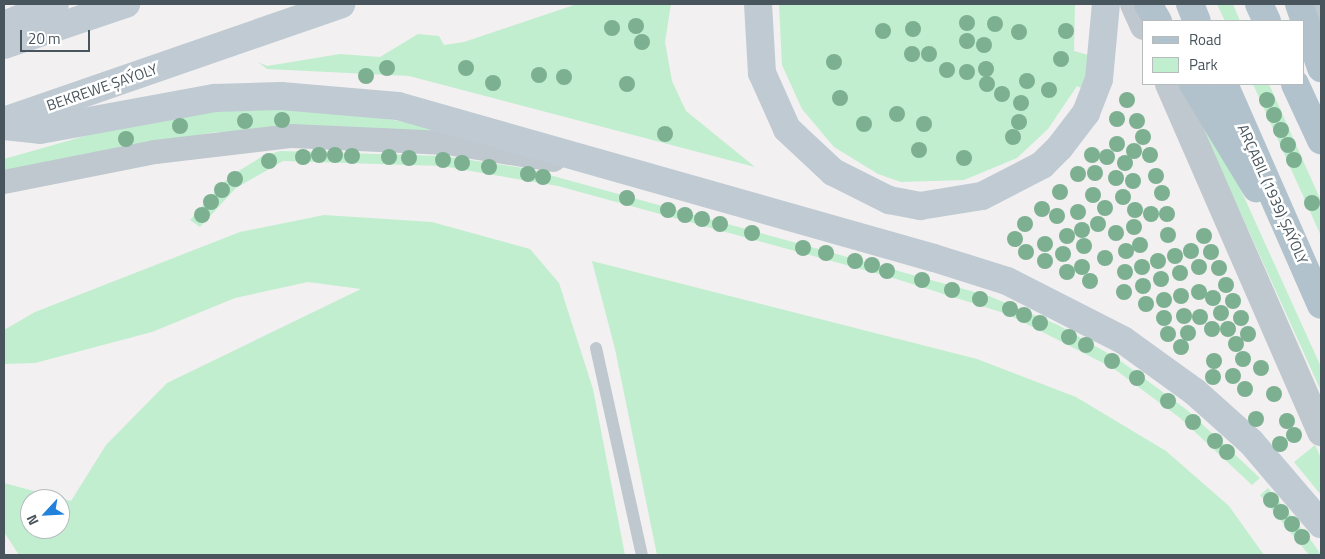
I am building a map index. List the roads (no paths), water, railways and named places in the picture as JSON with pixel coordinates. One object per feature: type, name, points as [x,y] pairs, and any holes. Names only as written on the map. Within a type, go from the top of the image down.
[{"type":"main road","points":[[4,25],[54,4]]},
{"type":"main road","points":[[4,45],[126,4]]},
{"type":"main road","name":"BEKREWE ŞAÝOLY","points":[[4,120],[341,4]]},
{"type":"main road","points":[[758,4],[762,73],[787,130],[808,154],[832,172],[889,200],[920,206],[982,196],[1042,165],[1060,147],[1086,113],[1099,79],[1106,4]]},
{"type":"main road","points":[[1148,4],[1157,20]]},
{"type":"main road","points":[[1190,4],[1197,20]]},
{"type":"main road","points":[[1259,4],[1267,20]]},
{"type":"main road","points":[[1299,4],[1304,20]]},
{"type":"main road","points":[[1305,21],[1321,68]]},
{"type":"main road","points":[[1195,85],[1241,168],[1290,235]]},
{"type":"main road","name":"ARÇABIL (1939) ŞAÝOLY","points":[[1224,85],[1321,305]]},
{"type":"main road","points":[[1295,85],[1321,140]]},
{"type":"main road","points":[[4,126],[40,130],[215,98],[334,98],[448,117],[565,150],[618,171],[934,258],[1007,281],[1068,309],[1123,340],[1195,392],[1251,442],[1321,524]]},
{"type":"street","points":[[1134,4],[1142,22]]},
{"type":"street","points":[[1314,4],[1321,19]]},
{"type":"street","points":[[1169,85],[1321,432]]},
{"type":"street","points":[[4,182],[155,152],[292,136],[447,143],[618,171]]},
{"type":"lane","points":[[596,348],[642,555]]}]
